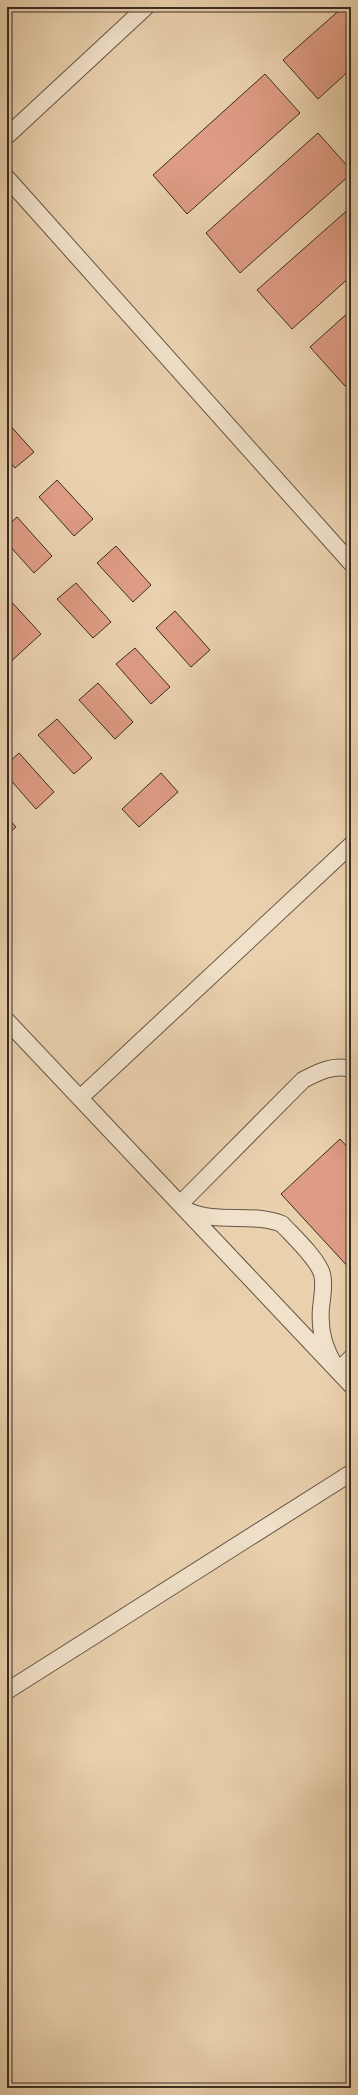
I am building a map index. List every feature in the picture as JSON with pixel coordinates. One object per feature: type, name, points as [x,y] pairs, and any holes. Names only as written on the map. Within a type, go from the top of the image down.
[{"type":"lane","points":[[7,136],[146,7]]},
{"type":"lane","points":[[7,178],[351,563]]},
{"type":"lane","points":[[80,1098],[351,845]]},
{"type":"lane","points":[[7,1021],[351,1385]]},
{"type":"lane","points":[[183,1207],[303,1080],[324,1070],[345,1067],[351,1069]]},
{"type":"lane","points":[[183,1207],[198,1215],[211,1218],[253,1218],[274,1221],[282,1224],[318,1264],[322,1273],[323,1287],[320,1319],[321,1334],[326,1352],[338,1371]]},
{"type":"lane","points":[[338,1371],[351,1358]]},
{"type":"lane","points":[[7,1691],[351,1473]]},
{"type":"building","points":[[343,7],[351,7],[351,69],[318,99],[283,60]]},
{"type":"building","points":[[265,74],[300,113],[187,214],[153,175]]},
{"type":"building","points":[[318,133],[351,170],[351,174],[240,273],[206,233]]},
{"type":"building","points":[[351,207],[351,276],[292,329],[257,290]]},
{"type":"building","points":[[351,310],[351,380],[345,386],[310,347]]},
{"type":"building","points":[[7,422],[34,452],[15,468],[7,459]]},
{"type":"building","points":[[57,480],[93,519],[74,536],[39,497]]},
{"type":"building","points":[[17,517],[52,556],[34,573],[7,543],[7,526]]},
{"type":"building","points":[[116,546],[151,585],[133,602],[97,563]]},
{"type":"building","points":[[76,583],[111,622],[93,638],[57,599]]},
{"type":"building","points":[[7,597],[41,634],[7,665]]},
{"type":"building","points":[[175,611],[210,650],[191,667],[156,628]]},
{"type":"building","points":[[135,648],[170,687],[151,704],[116,664]]},
{"type":"building","points":[[98,683],[133,722],[115,739],[79,700]]},
{"type":"building","points":[[57,719],[92,758],[74,774],[38,735]]},
{"type":"building","points":[[19,753],[54,792],[36,809],[7,776],[7,764]]},
{"type":"building","points":[[161,773],[178,792],[139,827],[122,809]]},
{"type":"building","points":[[7,817],[16,827],[7,835]]},
{"type":"building","points":[[340,1139],[351,1151],[351,1270],[281,1194]]}]
